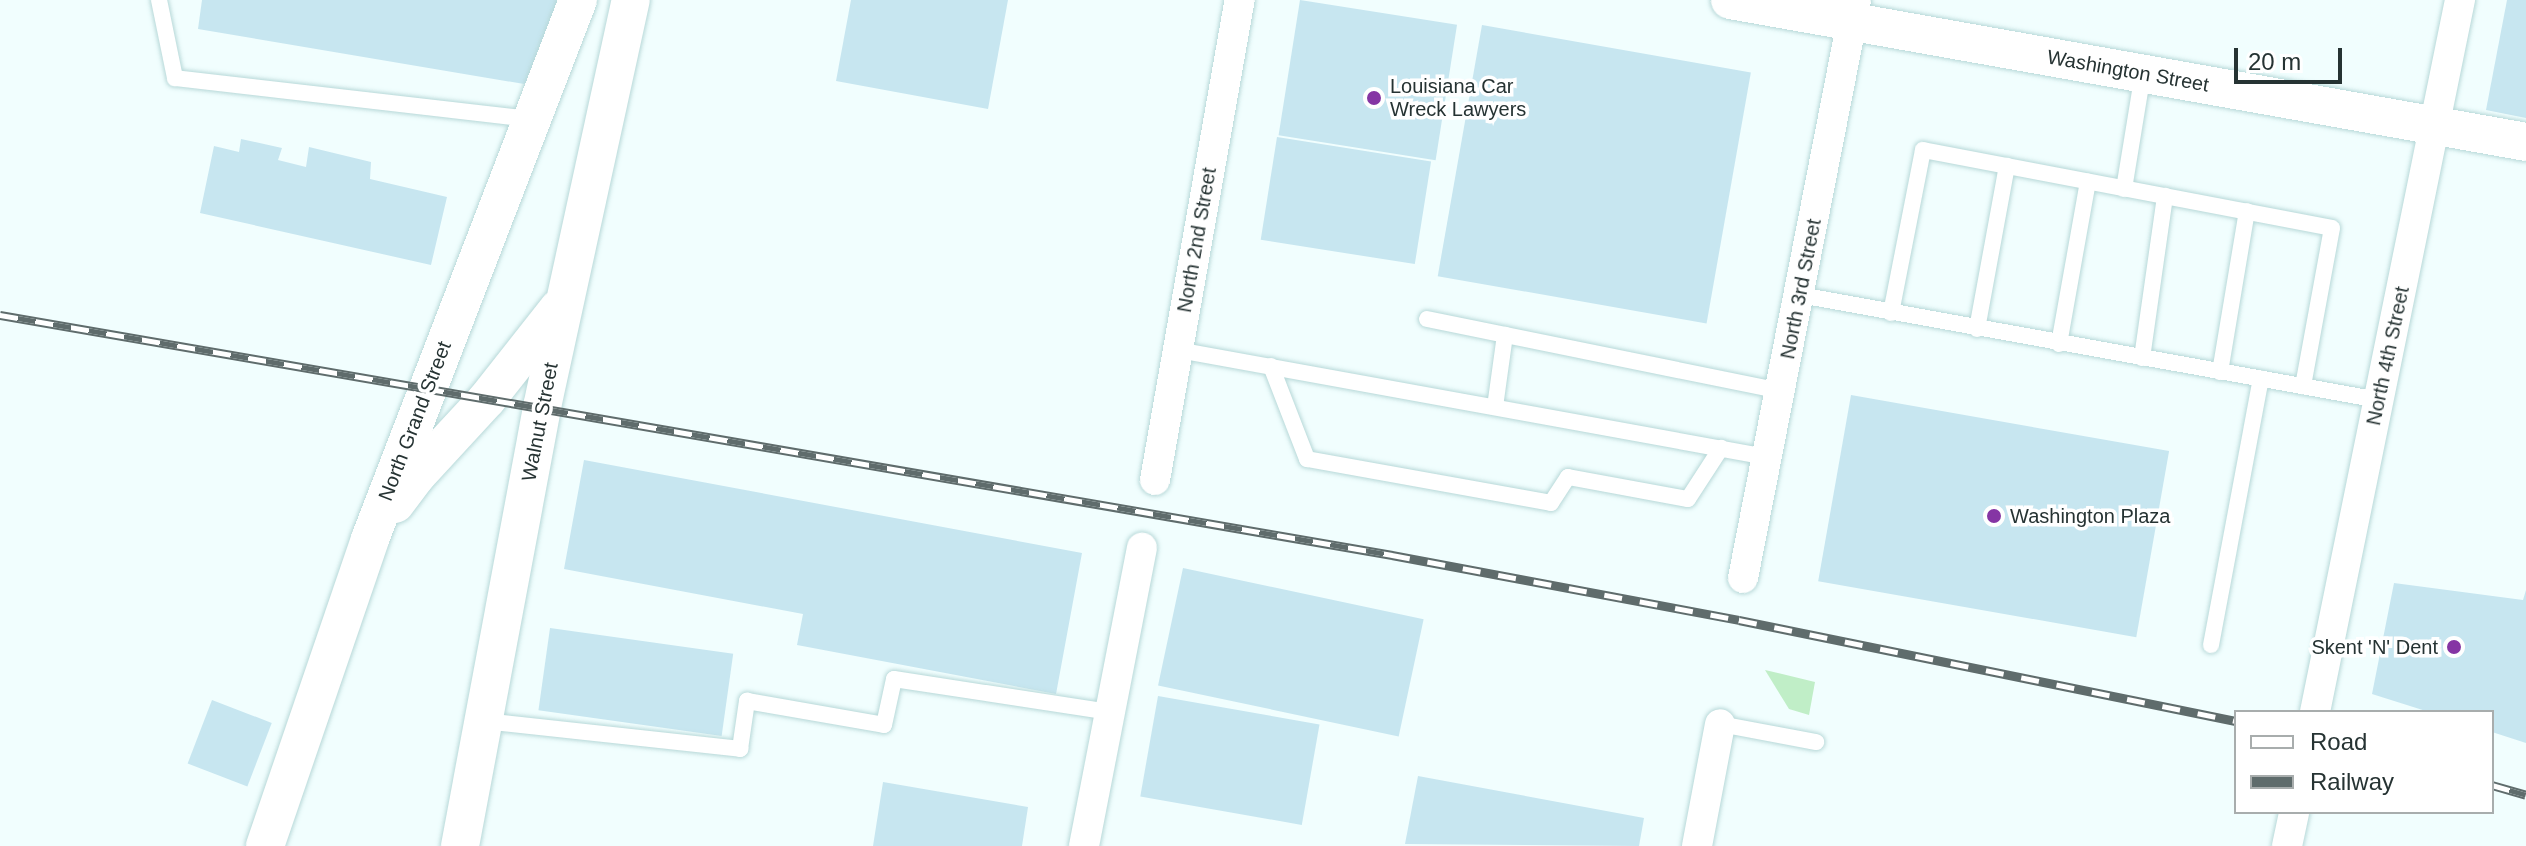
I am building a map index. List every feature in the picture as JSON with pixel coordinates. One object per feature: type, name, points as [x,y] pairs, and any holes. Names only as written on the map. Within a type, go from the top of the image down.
[{"type":"street","name":"North Grand Street","points":[[265,846],[370,539],[578,0]]},
{"type":"street","name":"Walnut Street","points":[[460,846],[542,407],[631,0]]},
{"type":"street","name":"North 2nd Street","points":[[1155,480],[1240,0]]},
{"type":"street","name":"Washington Street","points":[[1730,0],[1854,11],[2143,73],[2526,142]]},
{"type":"street","name":"North 4th Street","points":[[2315,710],[2460,0]]},
{"type":"street","name":"North 3rd Street","points":[[1743,578],[1854,11]]},
{"type":"street","points":[[370,539],[416,476],[542,332],[568,294]]},
{"type":"street","points":[[1084,846],[1142,548]]},
{"type":"street","points":[[1697,846],[1720,724]]},
{"type":"street","points":[[2287,846],[2294,814]]},
{"type":"lane","points":[[159,0],[175,78],[532,119]]},
{"type":"lane","points":[[2124,189],[2143,73]]},
{"type":"lane","points":[[1891,313],[1923,150],[2332,228],[2303,386]]},
{"type":"lane","points":[[1977,329],[2007,166]]},
{"type":"lane","points":[[2059,344],[2088,182]]},
{"type":"lane","points":[[2142,358],[2165,196]]},
{"type":"lane","points":[[2220,372],[2247,211]]},
{"type":"lane","points":[[1800,295],[2379,400]]},
{"type":"lane","points":[[1427,319],[1780,391]]},
{"type":"lane","points":[[1495,407],[1505,335]]},
{"type":"lane","points":[[1178,350],[1767,457]]},
{"type":"lane","points":[[1271,366],[1307,459],[1337,465],[1551,503],[1568,477],[1688,499],[1721,448]]},
{"type":"lane","points":[[2211,645],[2261,379]]},
{"type":"lane","points":[[484,721],[740,749],[747,701],[884,725],[894,679],[1110,712]]},
{"type":"lane","points":[[1720,724],[1816,742]]},
{"type":"green space","points":[[1765,670],[1815,682],[1809,715],[1789,709]]},
{"type":"building","points":[[202,0],[560,0],[530,85],[198,29]]},
{"type":"building","points":[[851,0],[1008,0],[988,109],[836,81]]},
{"type":"building","points":[[1300,0],[1457,25],[1436,160],[1279,135]]},
{"type":"building","points":[[2507,0],[2526,0],[2526,118],[2486,110]]},
{"type":"building","points":[[1482,25],[1751,72],[1707,324],[1438,276]]},
{"type":"building","points":[[1277,137],[1431,161],[1415,264],[1261,240]]},
{"type":"building","points":[[241,139],[282,148],[278,160],[306,167],[309,147],[371,162],[370,179],[447,197],[431,265],[200,213],[214,146],[239,152]]},
{"type":"building","name":"Washington Plaza","points":[[1851,395],[2169,451],[2136,637],[1818,581]]},
{"type":"building","points":[[584,460],[1082,553],[1056,694],[797,645],[803,614],[564,569]]},
{"type":"building","points":[[1183,568],[1424,619],[1399,737],[1158,685]]},
{"type":"building","name":"Skent 'N' Dent","points":[[2394,583],[2523,600],[2526,590],[2526,743],[2494,733],[2494,710],[2423,710],[2372,694]]},
{"type":"building","points":[[550,628],[733,654],[722,736],[538,710]]},
{"type":"building","points":[[1158,696],[1320,724],[1302,825],[1140,796]]},
{"type":"building","points":[[212,700],[272,723],[247,786],[188,763]]},
{"type":"building","points":[[1418,776],[1644,818],[1639,846],[1405,844]]},
{"type":"building","points":[[883,782],[1028,807],[1022,846],[873,846]]},
{"type":"railway","points":[[0,315],[1392,555],[1739,620],[2234,721]]},
{"type":"railway","points":[[2494,786],[2526,795]]},
{"type":"place","name":"Louisiana Car Wreck Lawyers","points":[[1374,98]]},
{"type":"place","name":"Washington Plaza","points":[[1994,516]]},
{"type":"place","name":"Skent 'N' Dent","points":[[2454,647]]}]
